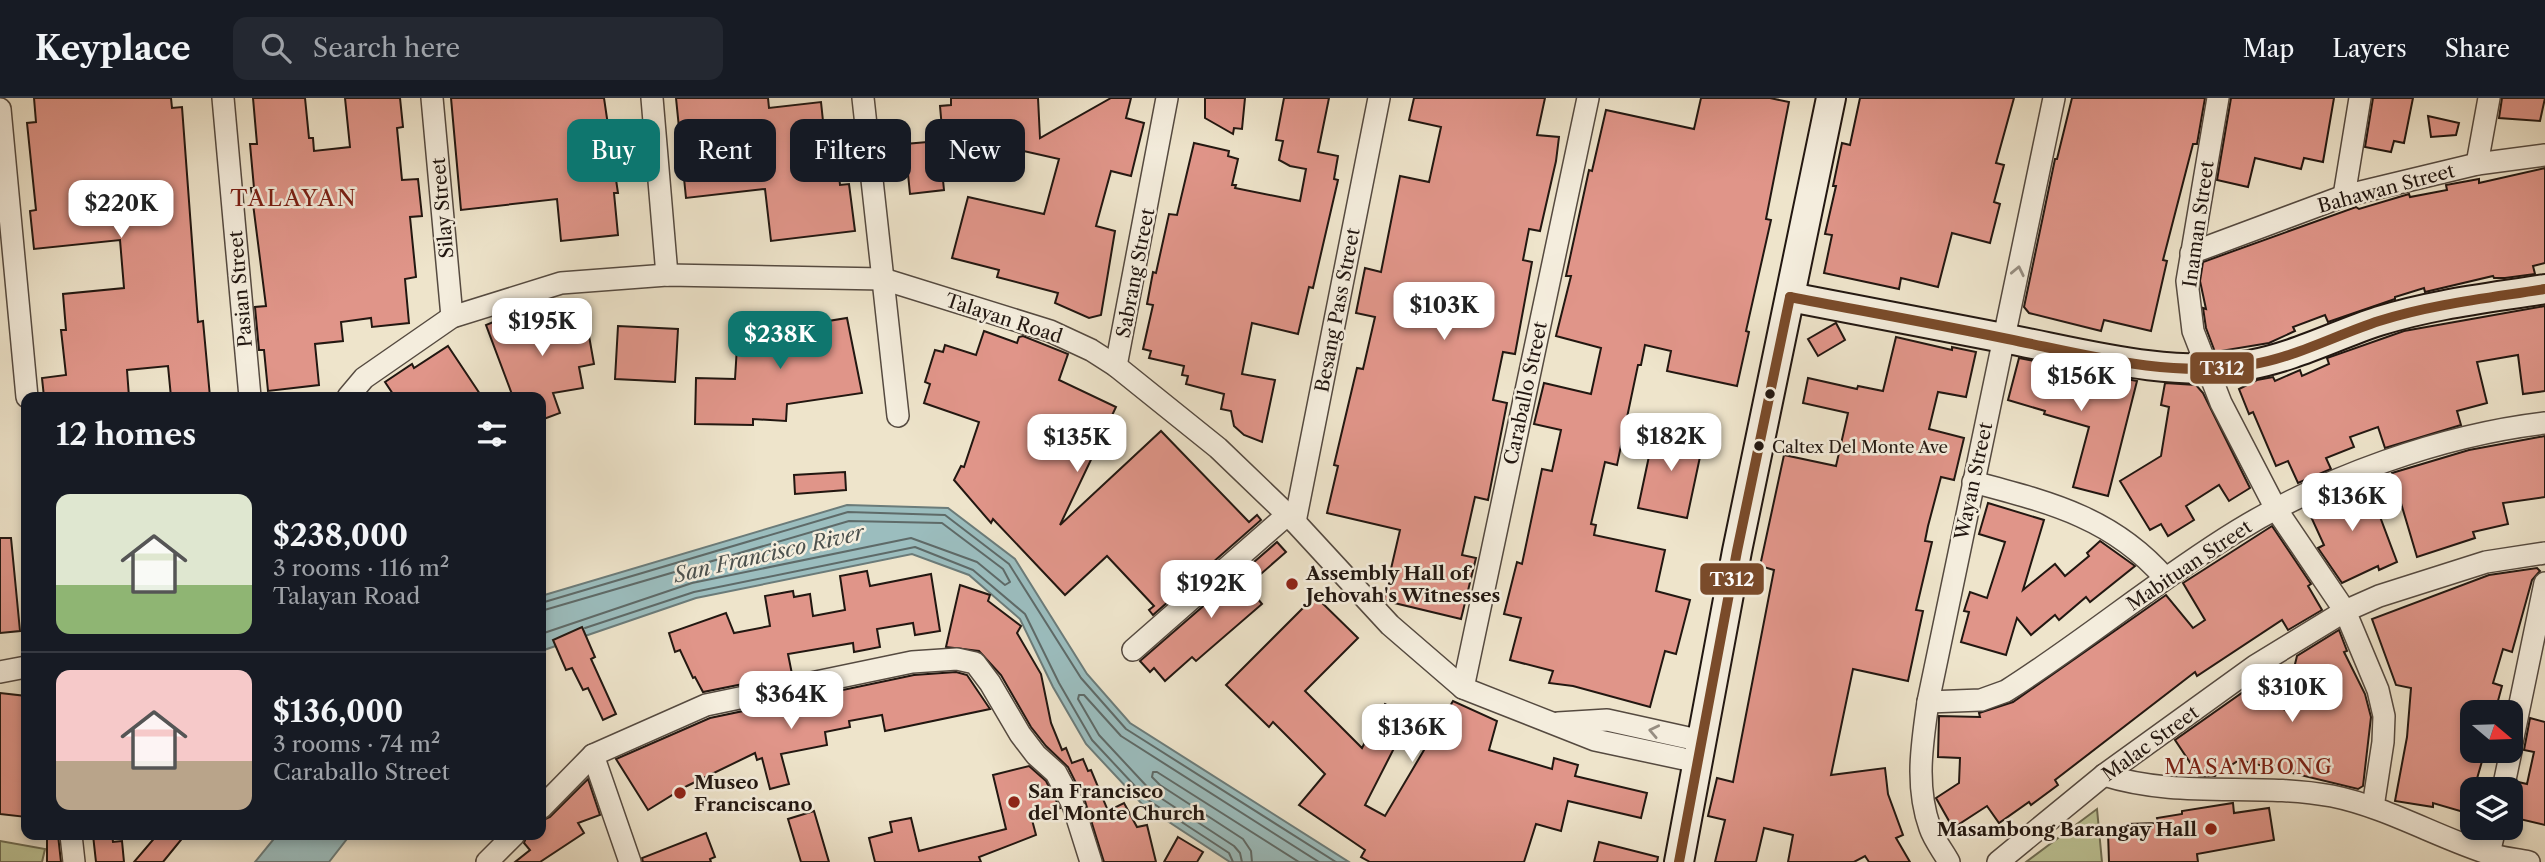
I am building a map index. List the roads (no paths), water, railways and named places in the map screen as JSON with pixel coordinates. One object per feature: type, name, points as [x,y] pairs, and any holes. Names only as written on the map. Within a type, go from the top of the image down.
[{"type":"street","name":"Pasian Street","points":[[223,98],[250,392]]},
{"type":"street","name":"Silay Street","points":[[432,98],[452,317]]},
{"type":"street","points":[[652,98],[667,275]]},
{"type":"street","points":[[863,98],[898,416]]},
{"type":"street","name":"Sabrang Street","points":[[1116,366],[1167,98]]},
{"type":"street","name":"Besang Pass Street","points":[[1291,519],[1379,98]]},
{"type":"street","name":"Caraballo Street","points":[[1463,688],[1587,98]]},
{"type":"street","points":[[1679,862],[1737,551],[1831,98]]},
{"type":"street","name":"Wayan Street","points":[[1949,862],[1930,830],[1921,792],[1921,757],[1928,702],[2054,98]]},
{"type":"street","name":"Inaman Street","points":[[2218,98],[2187,281],[2193,331],[2206,368],[2276,509],[2345,611],[2378,690],[2384,716],[2383,742],[2373,807]]},
{"type":"street","points":[[2344,196],[2360,98]]},
{"type":"street","points":[[2477,164],[2489,98]]},
{"type":"street","points":[[0,109],[4,186],[26,392]]},
{"type":"street","name":"Bahawan Street","points":[[2191,253],[2344,196],[2477,164],[2545,155]]},
{"type":"street","name":"Talayan Road","points":[[352,392],[364,378],[452,317],[561,283],[667,275],[883,279],[1050,331],[1091,350],[1116,366],[1218,448],[1291,519],[1390,625],[1463,688],[1605,742],[1700,752]]},
{"type":"street","points":[[1790,297],[2134,362],[2206,368],[2249,365],[2297,352],[2379,321],[2445,304],[2545,289]]},
{"type":"street","name":"Mabituan Street","points":[[1928,702],[1980,700],[2006,691],[2165,578],[2238,530],[2276,509],[2390,460],[2472,436],[2545,423]]},
{"type":"street","points":[[1973,482],[2046,502],[2091,519],[2115,533],[2165,578]]},
{"type":"street","points":[[1133,650],[1291,519]]},
{"type":"street","name":"Malac Street","points":[[1998,862],[2104,775],[2255,666],[2345,611],[2379,596],[2486,562],[2545,553]]},
{"type":"street","points":[[2521,700],[2545,583]]},
{"type":"street","points":[[546,803],[593,755],[706,705],[912,662],[957,659],[975,663],[1020,734],[1036,755],[1056,774],[1073,805],[1091,862]]},
{"type":"street","points":[[0,672],[21,668]]},
{"type":"street","points":[[593,755],[630,862]]},
{"type":"street","points":[[2104,775],[2159,788],[2282,788],[2334,797],[2373,807],[2489,854],[2529,862]]},
{"type":"street","points":[[72,840],[75,862]]},
{"type":"street","points":[[488,862],[509,840]]},
{"type":"street","points":[[2489,854],[2492,840]]},
{"type":"water","name":"San Francisco River","points":[[847,505],[948,508],[1015,559],[1087,674],[1130,723],[1349,862],[1230,862],[1143,805],[1086,744],[1053,687],[1020,619],[969,575],[912,554],[696,598],[546,649],[546,595]]},
{"type":"water","points":[[273,840],[346,840],[329,862],[255,862]]},
{"type":"place","name":"Caltex Del Monte Ave","points":[[1759,446]]},
{"type":"place","name":"Assembly Hall of Jehovah's Witnesses","points":[[1292,584]]},
{"type":"place","name":"Museo Franciscano","points":[[680,793]]},
{"type":"place","name":"San Francisco del Monte Church","points":[[1014,802]]},
{"type":"place","name":"Masambong Barangay Hall","points":[[2211,829]]},
{"type":"district","name":"TALAYAN","points":[[294,198]]},
{"type":"district","name":"MASAMBONG","points":[[2249,767]]}]
